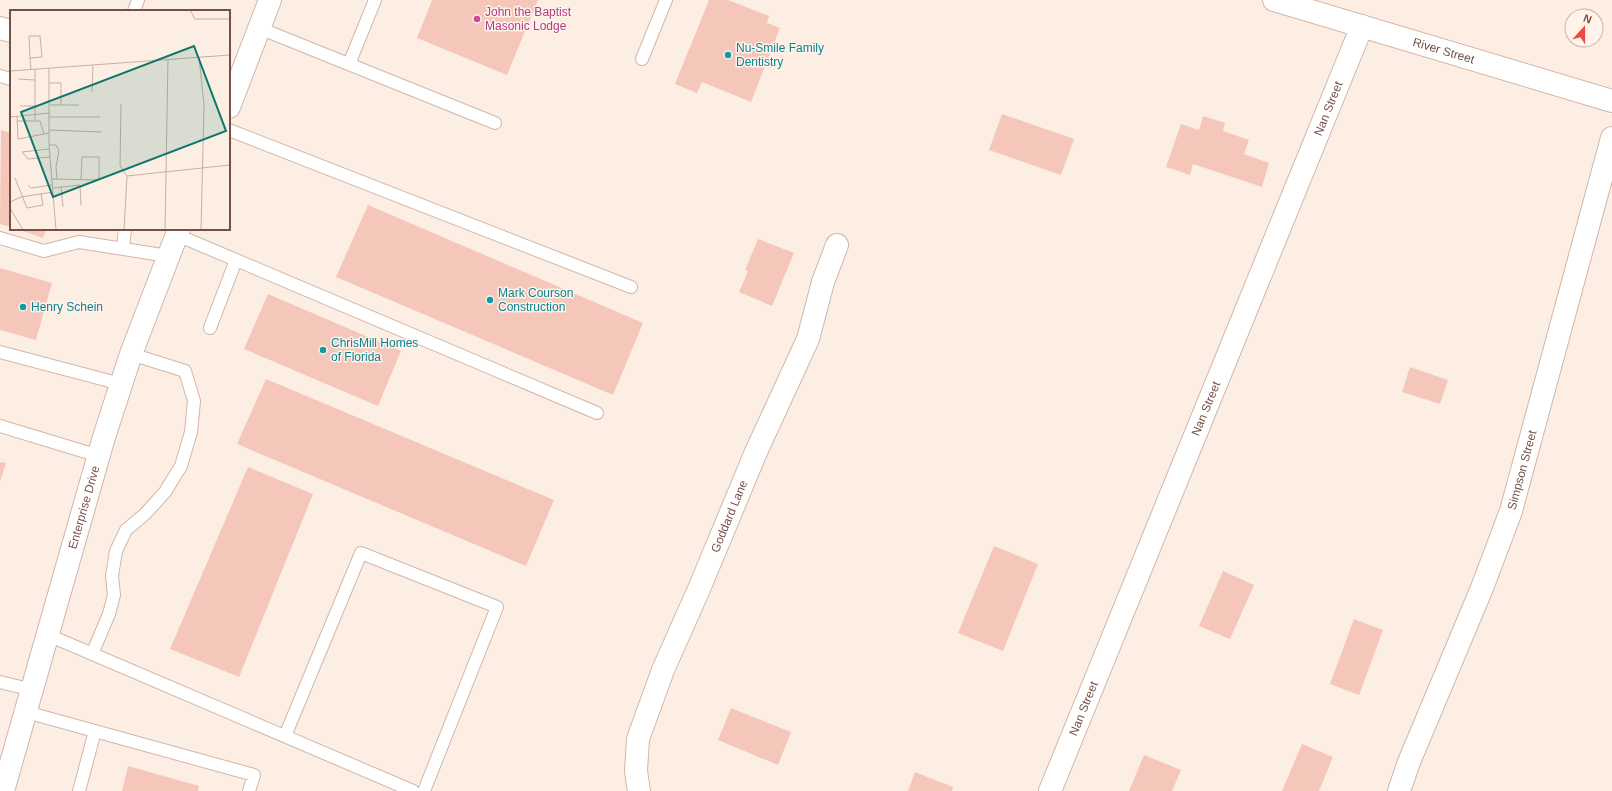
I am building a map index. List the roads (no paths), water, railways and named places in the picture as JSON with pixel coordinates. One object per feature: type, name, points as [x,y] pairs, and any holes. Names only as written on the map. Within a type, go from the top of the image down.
[{"type":"street","points":[[231,99],[270,0]]},
{"type":"street","name":"River Street","points":[[1274,0],[1612,101]]},
{"type":"street","name":"Nan Street","points":[[1050,791],[1362,26]]},
{"type":"street","points":[[0,28],[10,31]]},
{"type":"street","name":"Simpson Street","points":[[1400,791],[1409,762],[1482,588],[1511,511],[1612,138]]},
{"type":"street","name":"Enterprise Drive","points":[[3,791],[8,748],[26,712],[121,384],[178,232]]},
{"type":"street","name":"Goddard Lane","points":[[639,791],[636,772],[638,739],[663,670],[699,589],[756,452],[808,338],[823,282],[838,245]]},
{"type":"lane","points":[[134,10],[138,0]]},
{"type":"lane","points":[[349,64],[374,0]]},
{"type":"lane","points":[[642,59],[666,0]]},
{"type":"lane","points":[[259,28],[495,123]]},
{"type":"lane","points":[[0,76],[10,80]]},
{"type":"lane","points":[[230,130],[631,288]]},
{"type":"lane","points":[[123,248],[125,230]]},
{"type":"lane","points":[[178,232],[236,260],[597,413]]},
{"type":"lane","points":[[0,238],[44,251],[79,242],[168,256]]},
{"type":"lane","points":[[210,328],[236,260]]},
{"type":"lane","points":[[0,352],[121,384]]},
{"type":"lane","points":[[92,654],[109,614],[114,595],[112,576],[116,551],[126,530],[145,514],[165,492],[182,466],[191,432],[194,401],[185,371],[131,354]]},
{"type":"lane","points":[[0,426],[99,456]]},
{"type":"lane","points":[[285,736],[362,552],[498,607],[424,791]]},
{"type":"lane","points":[[48,635],[413,791]]},
{"type":"lane","points":[[0,682],[32,690]]},
{"type":"lane","points":[[26,712],[254,775],[250,791]]},
{"type":"lane","points":[[79,791],[95,731]]},
{"type":"place","name":"John the Baptist Masonic Lodge","points":[[477,19]]},
{"type":"place","name":"Nu-Smile Family Dentistry","points":[[728,55]]},
{"type":"place","name":"Mark Courson Construction","points":[[490,300]]},
{"type":"place","name":"Henry Schein","points":[[23,307]]},
{"type":"place","name":"ChrisMill Homes of Florida","points":[[323,350]]}]
